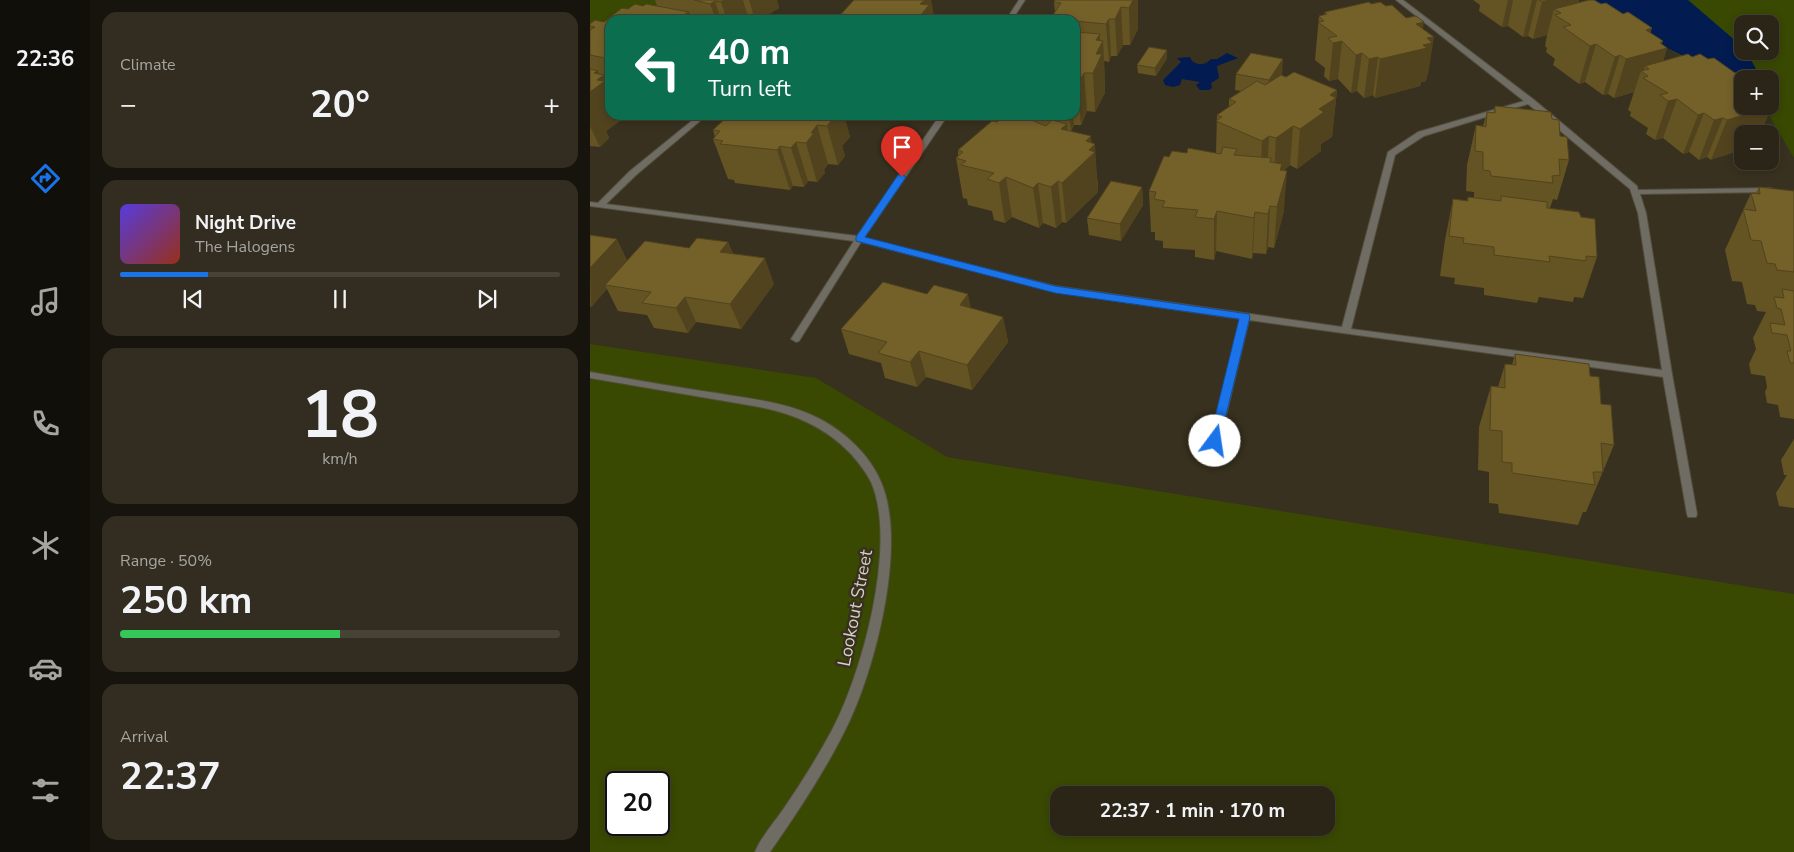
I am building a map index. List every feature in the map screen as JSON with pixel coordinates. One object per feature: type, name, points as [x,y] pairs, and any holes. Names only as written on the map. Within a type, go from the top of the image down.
[{"type":"street","points":[[1012,15],[1022,0]]},
{"type":"street","points":[[1399,0],[1530,102],[1634,188],[1642,213],[1667,374],[1692,514]]},
{"type":"street","points":[[844,15],[858,8]]},
{"type":"street","points":[[1346,331],[1390,154],[1421,134],[1530,102]]},
{"type":"street","points":[[600,205],[633,173],[697,120]]},
{"type":"street","points":[[796,339],[859,239],[941,120]]},
{"type":"street","points":[[1635,192],[1773,189]]},
{"type":"street","points":[[590,204],[859,239],[1055,290],[1667,374]]},
{"type":"street","points":[[1215,441],[1245,317]]},
{"type":"street","name":"Lookout Street","points":[[590,375],[753,403],[801,415],[817,422],[843,441],[856,453],[876,483],[882,505],[885,562],[873,627],[857,686],[845,717],[821,763],[794,807],[762,852]]},
{"type":"green space","points":[[590,0],[679,0],[627,15],[605,15],[605,31],[590,63]]},
{"type":"green space","points":[[1593,0],[1794,0],[1794,158],[1779,132],[1779,125],[1775,125],[1769,115],[1779,115],[1779,70],[1734,70],[1734,91]]},
{"type":"green space","points":[[590,344],[816,378],[947,457],[1794,594],[1794,852],[590,852]]},
{"type":"water","points":[[1588,0],[1688,0],[1734,39],[1734,60],[1751,60],[1758,70],[1734,70],[1734,76],[1724,77],[1634,31]]},
{"type":"water","points":[[1227,53],[1238,58],[1217,66],[1219,78],[1211,83],[1212,88],[1209,90],[1200,90],[1196,85],[1200,82],[1182,79],[1180,85],[1173,87],[1165,85],[1163,80],[1181,62],[1177,58],[1190,57],[1192,61],[1202,64]]},
{"type":"building","points":[[694,0],[724,0],[721,2],[715,1],[710,4]]},
{"type":"building","points":[[854,0],[925,0],[920,4],[929,5],[921,15],[841,14]]},
{"type":"building","points":[[1055,0],[1133,0],[1129,8],[1121,7],[1115,19],[1109,19],[1106,24],[1080,21],[1080,15],[1053,15],[1061,3],[1054,2]]},
{"type":"building","points":[[1594,0],[1601,4],[1606,3],[1623,14],[1628,12],[1652,28],[1646,30],[1663,41],[1660,43],[1667,48],[1626,59],[1620,55],[1615,57],[1596,44],[1590,46],[1563,27],[1571,25],[1555,15],[1561,13],[1554,9]]},
{"type":"building","points":[[1369,2],[1371,4],[1380,2],[1386,6],[1392,5],[1406,18],[1416,16],[1424,22],[1416,24],[1434,37],[1427,38],[1432,43],[1423,45],[1427,48],[1380,59],[1378,57],[1369,59],[1362,53],[1356,55],[1342,41],[1333,43],[1328,38],[1337,36],[1318,22],[1324,21],[1319,16],[1327,14],[1325,12]]},
{"type":"building","points":[[635,4],[643,6],[646,4],[689,12],[685,14],[690,15],[613,15],[622,8],[628,9]]},
{"type":"building","points":[[595,20],[604,22],[605,58],[590,55],[590,30],[595,27],[590,26],[590,24]]},
{"type":"building","points":[[1080,32],[1100,34],[1096,40],[1103,41],[1096,54],[1102,54],[1093,73],[1084,73],[1080,80]]},
{"type":"building","points":[[1149,47],[1167,50],[1155,68],[1137,65]]},
{"type":"building","points":[[1251,53],[1283,59],[1269,80],[1236,74]]},
{"type":"building","points":[[1688,54],[1692,57],[1700,54],[1708,59],[1714,58],[1734,72],[1734,115],[1744,115],[1727,120],[1723,118],[1714,120],[1704,113],[1698,115],[1677,99],[1668,101],[1660,95],[1668,93],[1643,78],[1648,76],[1641,71],[1649,69],[1645,66]]},
{"type":"building","points":[[590,69],[598,71],[594,73],[604,75],[597,80],[605,81],[590,92]]},
{"type":"building","points":[[1294,72],[1337,90],[1330,95],[1336,98],[1319,109],[1324,112],[1300,129],[1293,126],[1276,138],[1269,136],[1262,141],[1216,121],[1222,117],[1217,115],[1236,102],[1229,99],[1257,81],[1265,85],[1281,75],[1286,77]]},
{"type":"building","points":[[1495,106],[1551,112],[1552,119],[1559,120],[1560,136],[1567,137],[1569,160],[1559,159],[1560,175],[1552,176],[1553,183],[1491,176],[1490,171],[1483,170],[1483,152],[1475,151],[1476,125],[1486,127],[1487,112],[1495,113]]},
{"type":"building","points":[[724,120],[832,120],[827,126],[817,125],[811,133],[814,133],[806,143],[796,142],[791,148],[780,146],[777,150],[720,144],[723,141],[713,139],[720,131],[713,130]]},
{"type":"building","points":[[1000,120],[1031,120],[1046,126],[1052,120],[1067,124],[1061,129],[1091,136],[1086,141],[1095,144],[1089,150],[1095,152],[1062,183],[1058,181],[1051,187],[1038,183],[1033,188],[1006,177],[999,183],[987,179],[994,173],[961,165],[966,161],[956,158],[963,152],[958,150],[992,121],[997,122]]},
{"type":"building","points":[[1223,147],[1237,149],[1234,155],[1271,158],[1270,162],[1282,164],[1280,170],[1287,171],[1277,207],[1270,206],[1268,214],[1255,212],[1254,218],[1217,211],[1214,219],[1195,217],[1198,210],[1162,207],[1165,201],[1154,199],[1156,192],[1149,191],[1164,156],[1169,157],[1172,151],[1187,153],[1188,148],[1221,154]]},
{"type":"building","points":[[1111,181],[1142,187],[1120,224],[1087,218]]},
{"type":"building","points":[[1759,187],[1794,191],[1794,272],[1777,270],[1775,264],[1767,263],[1761,241],[1751,240],[1743,209],[1756,211],[1751,193],[1760,194]]},
{"type":"building","points":[[1501,196],[1547,202],[1547,208],[1579,212],[1581,217],[1595,219],[1597,257],[1586,256],[1586,261],[1549,256],[1550,262],[1494,255],[1494,247],[1463,243],[1464,238],[1449,236],[1453,199],[1468,201],[1468,197],[1501,201]]},
{"type":"building","points":[[590,235],[617,239],[590,268]]},
{"type":"building","points":[[697,238],[728,242],[720,252],[765,258],[730,304],[685,297],[676,308],[642,303],[651,292],[605,285],[645,241],[689,248]]},
{"type":"building","points":[[883,282],[927,294],[934,285],[968,294],[960,305],[1003,317],[967,365],[919,351],[910,362],[878,353],[887,342],[841,329]]},
{"type":"building","points":[[1782,289],[1794,291],[1794,363],[1790,363],[1787,351],[1791,351],[1787,335],[1772,333],[1770,323],[1785,325],[1781,309],[1777,308],[1774,297],[1784,298]]},
{"type":"building","points":[[1515,354],[1589,364],[1590,376],[1599,377],[1601,404],[1611,405],[1614,445],[1601,443],[1603,472],[1593,472],[1595,485],[1512,473],[1512,463],[1502,462],[1502,431],[1490,430],[1491,386],[1505,388],[1505,364],[1516,365]]},
{"type":"route","points":[[902,177],[859,239],[1055,290],[1245,317],[1215,441]]}]
